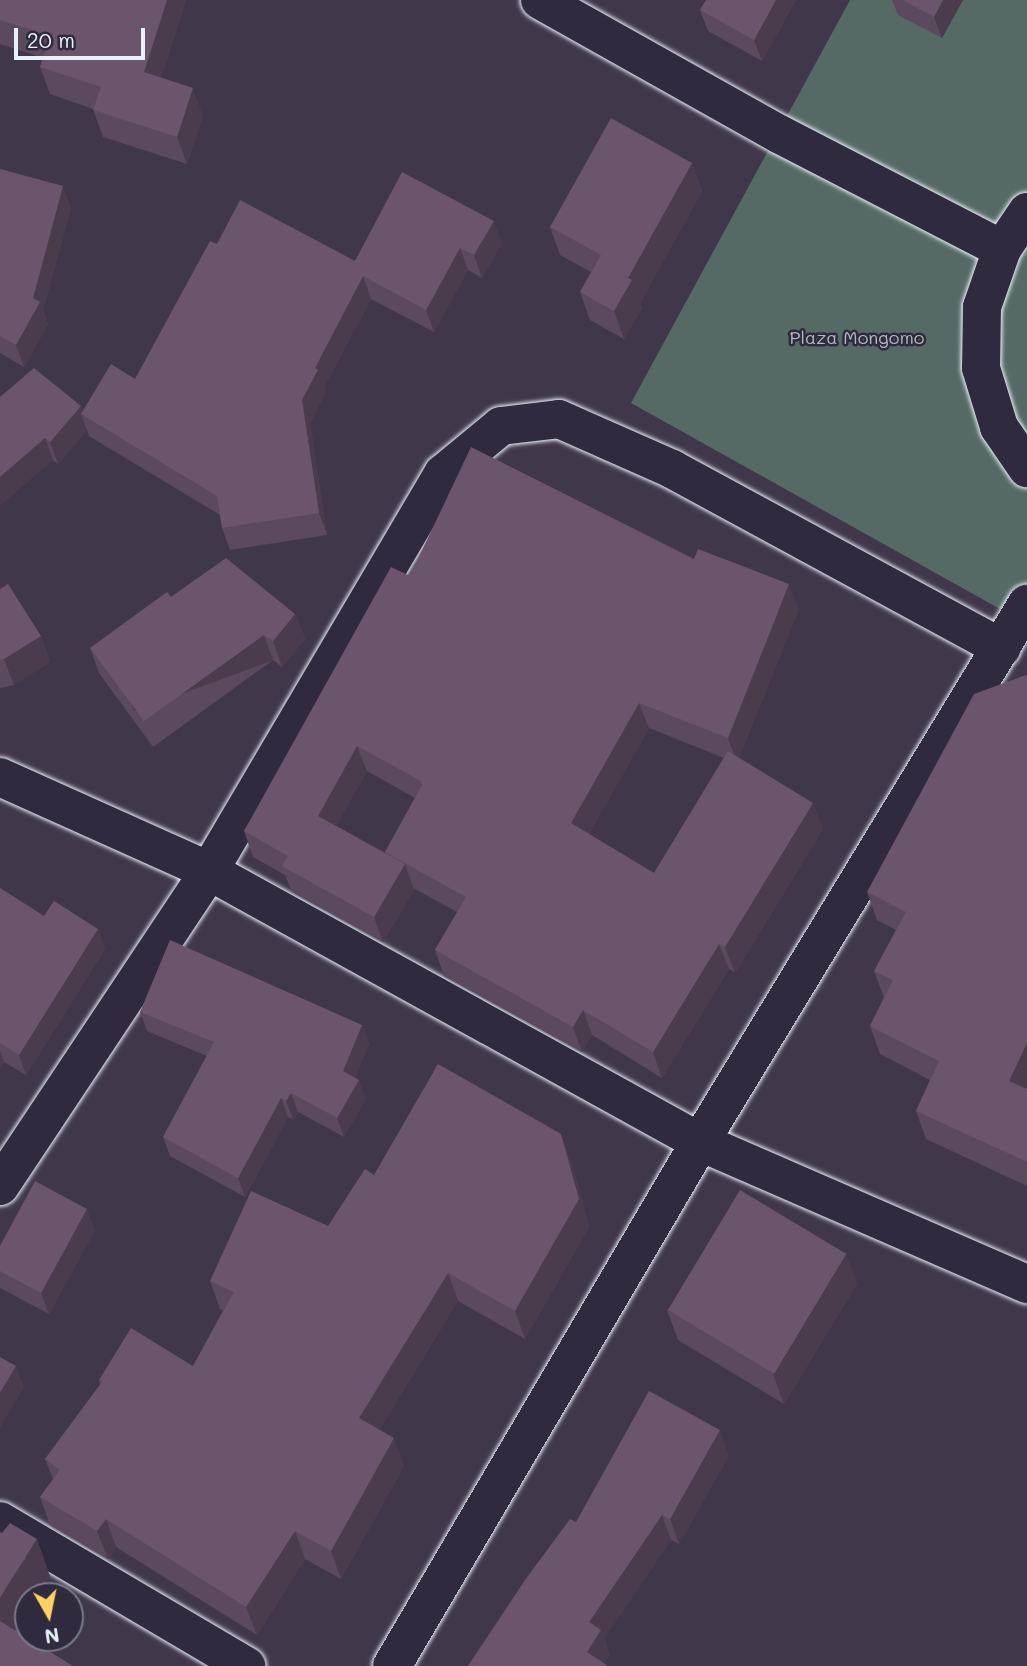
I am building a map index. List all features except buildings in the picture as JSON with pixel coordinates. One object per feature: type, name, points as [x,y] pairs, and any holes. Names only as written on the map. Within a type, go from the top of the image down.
[{"type":"street","points":[[540,0],[779,134],[1002,248]]},
{"type":"street","points":[[1027,212],[1002,248],[982,307],[981,368],[999,427],[1027,468]]},
{"type":"street","points":[[0,1186],[209,871],[443,474],[501,426],[559,419],[672,469],[1000,649]]},
{"type":"street","points":[[392,1666],[700,1142],[1027,604]]},
{"type":"street","points":[[0,777],[209,871],[700,1142],[1027,1284]]},
{"type":"street","points":[[0,1521],[246,1666]]},
{"type":"green space","name":"Plaza Mongomo","points":[[850,0],[1027,0],[1027,624],[631,403]]}]
